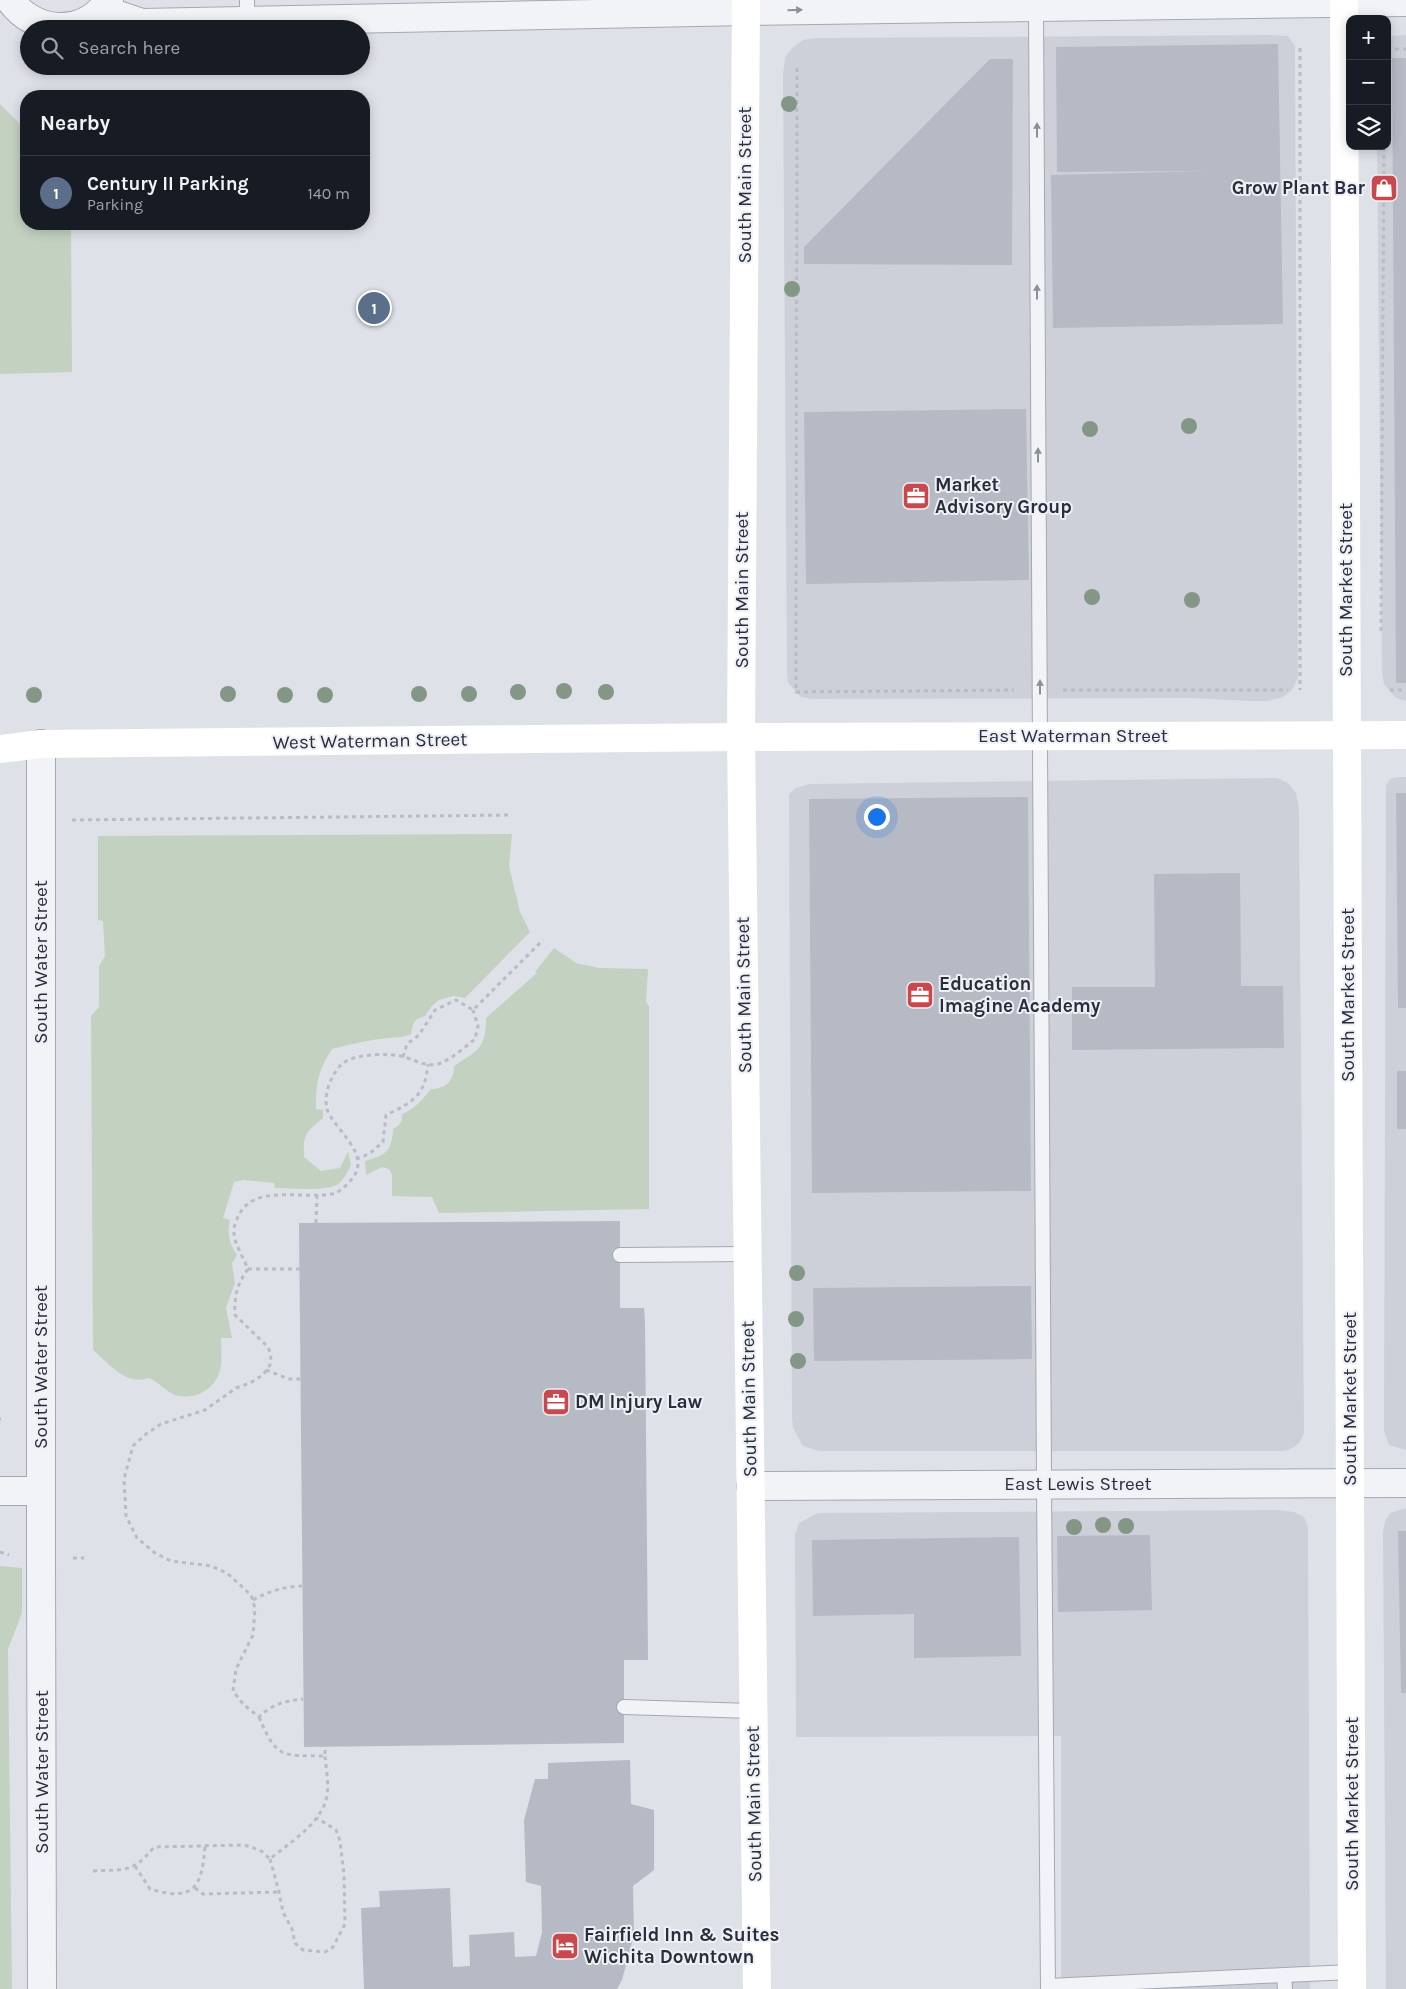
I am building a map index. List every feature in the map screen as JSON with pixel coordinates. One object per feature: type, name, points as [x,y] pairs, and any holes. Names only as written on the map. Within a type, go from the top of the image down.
[{"type":"street","points":[[10,0],[17,11],[31,20]]},
{"type":"street","points":[[166,20],[247,10],[746,5],[1036,7],[1344,1],[1406,2]]},
{"type":"street","name":"South Market Street","points":[[1344,1],[1352,1981]]},
{"type":"street","points":[[87,20],[106,5],[136,20]]},
{"type":"street","name":"South Main Street","points":[[746,5],[741,737],[757,1989]]},
{"type":"street","name":"East Waterman Street","points":[[741,737],[1406,736]]},
{"type":"street","name":"West Waterman Street","points":[[0,749],[42,744],[741,737]]},
{"type":"street","name":"South Water Street","points":[[42,744],[42,1989]]},
{"type":"street","name":"East Lewis Street","points":[[751,1486],[1406,1483]]},
{"type":"street","points":[[0,1491],[41,1491]]},
{"type":"lane","points":[[1036,7],[1048,1988],[1233,1983],[1284,1975],[1352,1981]]},
{"type":"lane","points":[[620,1255],[748,1254]]},
{"type":"lane","points":[[624,1707],[752,1711]]},
{"type":"lane","points":[[1284,1975],[1285,1989]]},
{"type":"path","points":[[1300,48],[1300,690]]},
{"type":"path","points":[[1391,49],[1406,49]]},
{"type":"path","points":[[796,692],[797,68]]},
{"type":"path","points":[[1381,641],[1384,150]]},
{"type":"path","points":[[1390,690],[1406,690]]},
{"type":"path","points":[[68,820],[512,815]]},
{"type":"path","points":[[473,1010],[543,940]]},
{"type":"path","points":[[248,1269],[234,1234],[236,1218],[242,1208],[252,1199],[262,1196],[317,1195],[337,1192],[352,1180],[358,1167],[349,1140],[327,1108],[327,1090],[334,1074],[343,1063],[354,1057],[370,1055],[403,1057],[422,1065],[440,1064],[475,1039],[478,1026],[473,1010],[456,1000],[435,1010],[419,1035],[408,1044],[403,1057]]},
{"type":"path","points":[[356,1159],[369,1154],[383,1142],[386,1115],[418,1097],[427,1077],[428,1064]]},
{"type":"path","points":[[316,1223],[317,1195]]},
{"type":"path","points":[[248,1269],[300,1269]]},
{"type":"path","points":[[248,1269],[239,1281],[235,1315],[268,1347],[271,1355],[270,1365],[264,1375],[236,1388],[205,1410],[161,1424],[133,1446],[124,1479],[126,1516],[137,1538],[154,1553],[171,1561],[211,1566],[228,1573],[251,1595],[255,1608],[253,1635],[236,1668],[233,1691],[244,1705],[259,1717],[276,1749],[287,1755],[325,1756]]},
{"type":"path","points":[[266,1370],[289,1380],[301,1380]]},
{"type":"path","points":[[252,1600],[271,1590],[288,1586],[302,1586]]},
{"type":"path","points":[[259,1717],[268,1708],[286,1701],[303,1700]]},
{"type":"path","points":[[270,1859],[317,1818],[327,1795],[325,1746]]},
{"type":"path","points":[[92,1871],[131,1869],[144,1859],[154,1847],[244,1845],[260,1850],[270,1859],[283,1912],[292,1929],[295,1943],[303,1950],[325,1952],[333,1947],[345,1924],[344,1874],[340,1841],[336,1830],[317,1818]]},
{"type":"path","points":[[135,1866],[150,1889],[162,1893],[187,1893],[195,1888],[201,1877],[205,1846]]},
{"type":"path","points":[[195,1888],[203,1894],[279,1892]]},
{"type":"shaded area","points":[[1406,35],[1406,701],[1396,698],[1384,684],[1382,672],[1377,150],[1391,150],[1391,36]]},
{"type":"shaded area","points":[[1288,36],[1295,46],[1298,678],[1292,690],[1283,697],[1268,701],[1190,698],[812,699],[801,697],[788,683],[787,670],[783,75],[785,58],[792,48],[803,40],[816,38]]},
{"type":"shaded area","points":[[1406,777],[1406,1450],[1389,1445],[1384,1431],[1386,786],[1390,779]]},
{"type":"shaded area","points":[[1277,778],[1288,783],[1296,793],[1299,808],[1304,1433],[1300,1442],[1293,1448],[1285,1451],[819,1451],[803,1446],[793,1428],[792,1417],[789,794],[796,788],[809,784]]},
{"type":"shaded area","points":[[1406,1508],[1406,1989],[1386,1989],[1383,1532],[1385,1522],[1390,1513]]},
{"type":"shaded area","points":[[1278,1510],[1294,1512],[1304,1517],[1308,1527],[1310,1989],[1061,1989],[1061,1736],[796,1737],[795,1535],[799,1523],[818,1513]]},
{"type":"green space","points":[[0,104],[20,124],[20,230],[71,230],[72,372],[0,374]]},
{"type":"green space","points":[[512,834],[509,866],[520,912],[530,932],[465,998],[453,996],[439,1000],[425,1016],[417,1019],[413,1024],[411,1034],[403,1037],[360,1042],[332,1049],[324,1063],[317,1085],[316,1101],[316,1109],[323,1110],[323,1118],[309,1130],[305,1138],[304,1157],[321,1171],[340,1168],[348,1152],[351,1165],[346,1175],[338,1184],[325,1188],[275,1188],[274,1183],[244,1180],[234,1182],[223,1218],[230,1220],[229,1238],[237,1255],[232,1263],[235,1283],[226,1308],[232,1338],[221,1338],[221,1365],[216,1380],[205,1391],[191,1396],[183,1396],[171,1393],[149,1378],[133,1379],[118,1372],[93,1350],[91,1016],[99,1007],[99,966],[105,956],[103,921],[98,920],[98,836]]},
{"type":"green space","points":[[554,948],[576,963],[599,968],[648,969],[646,1002],[649,1006],[649,1209],[439,1213],[432,1197],[392,1196],[392,1175],[389,1169],[382,1167],[366,1175],[365,1161],[378,1157],[389,1148],[393,1129],[400,1123],[402,1114],[415,1107],[431,1089],[440,1088],[448,1083],[454,1071],[454,1066],[475,1052],[482,1043],[486,1028],[486,1018],[537,973],[535,972]]},
{"type":"green space","points":[[0,1566],[22,1568],[22,1613],[8,1649],[12,1989],[0,1989]]},
{"type":"building","points":[[1278,44],[1283,324],[1053,328],[1051,175],[1207,171],[1057,172],[1056,47]]},
{"type":"building","points":[[1392,58],[1406,58],[1406,683],[1396,683]]},
{"type":"building","points":[[990,59],[1013,59],[1012,265],[804,264],[804,247]]},
{"type":"building","name":"Market Advisory Group","points":[[1026,409],[1029,580],[806,584],[804,412]]},
{"type":"building","points":[[1396,793],[1406,793],[1406,1008],[1398,1008]]},
{"type":"building","name":"Education Imagine Academy","points":[[1028,797],[1031,1191],[812,1193],[809,799]]},
{"type":"building","points":[[1240,873],[1241,986],[1283,986],[1284,1048],[1072,1050],[1072,987],[1155,987],[1154,874]]},
{"type":"building","points":[[1397,1071],[1406,1071],[1406,1129],[1397,1129]]},
{"type":"building","points":[[620,1221],[620,1308],[644,1308],[645,1322],[648,1660],[624,1660],[624,1743],[304,1747],[299,1223]]},
{"type":"building","points":[[1031,1286],[1032,1359],[814,1361],[813,1288]]},
{"type":"building","points":[[1398,1531],[1406,1531],[1406,1693],[1401,1693]]},
{"type":"building","points":[[1150,1535],[1152,1610],[1058,1612],[1057,1536]]},
{"type":"building","points":[[1019,1537],[1021,1656],[914,1658],[914,1614],[813,1616],[812,1540]]},
{"type":"building","points":[[630,1760],[631,1804],[654,1810],[654,1870],[633,1886],[634,1935],[622,1980],[617,1989],[364,1989],[361,1908],[380,1907],[379,1891],[450,1888],[453,1967],[470,1966],[469,1935],[514,1932],[515,1957],[536,1956],[542,1932],[541,1886],[526,1882],[524,1820],[535,1779],[548,1779],[548,1763]]},
{"type":"place","name":"Grow Plant Bar","points":[[1384,188]]},
{"type":"place","name":"Century II Parking","points":[[374,308]]},
{"type":"place","name":"Market Advisory Group","points":[[916,496]]},
{"type":"place","name":"Education Imagine Academy","points":[[920,995]]},
{"type":"place","name":"DM Injury Law","points":[[556,1402]]},
{"type":"place","name":"Fairfield Inn & Suites Wichita Downtown","points":[[565,1946]]}]
